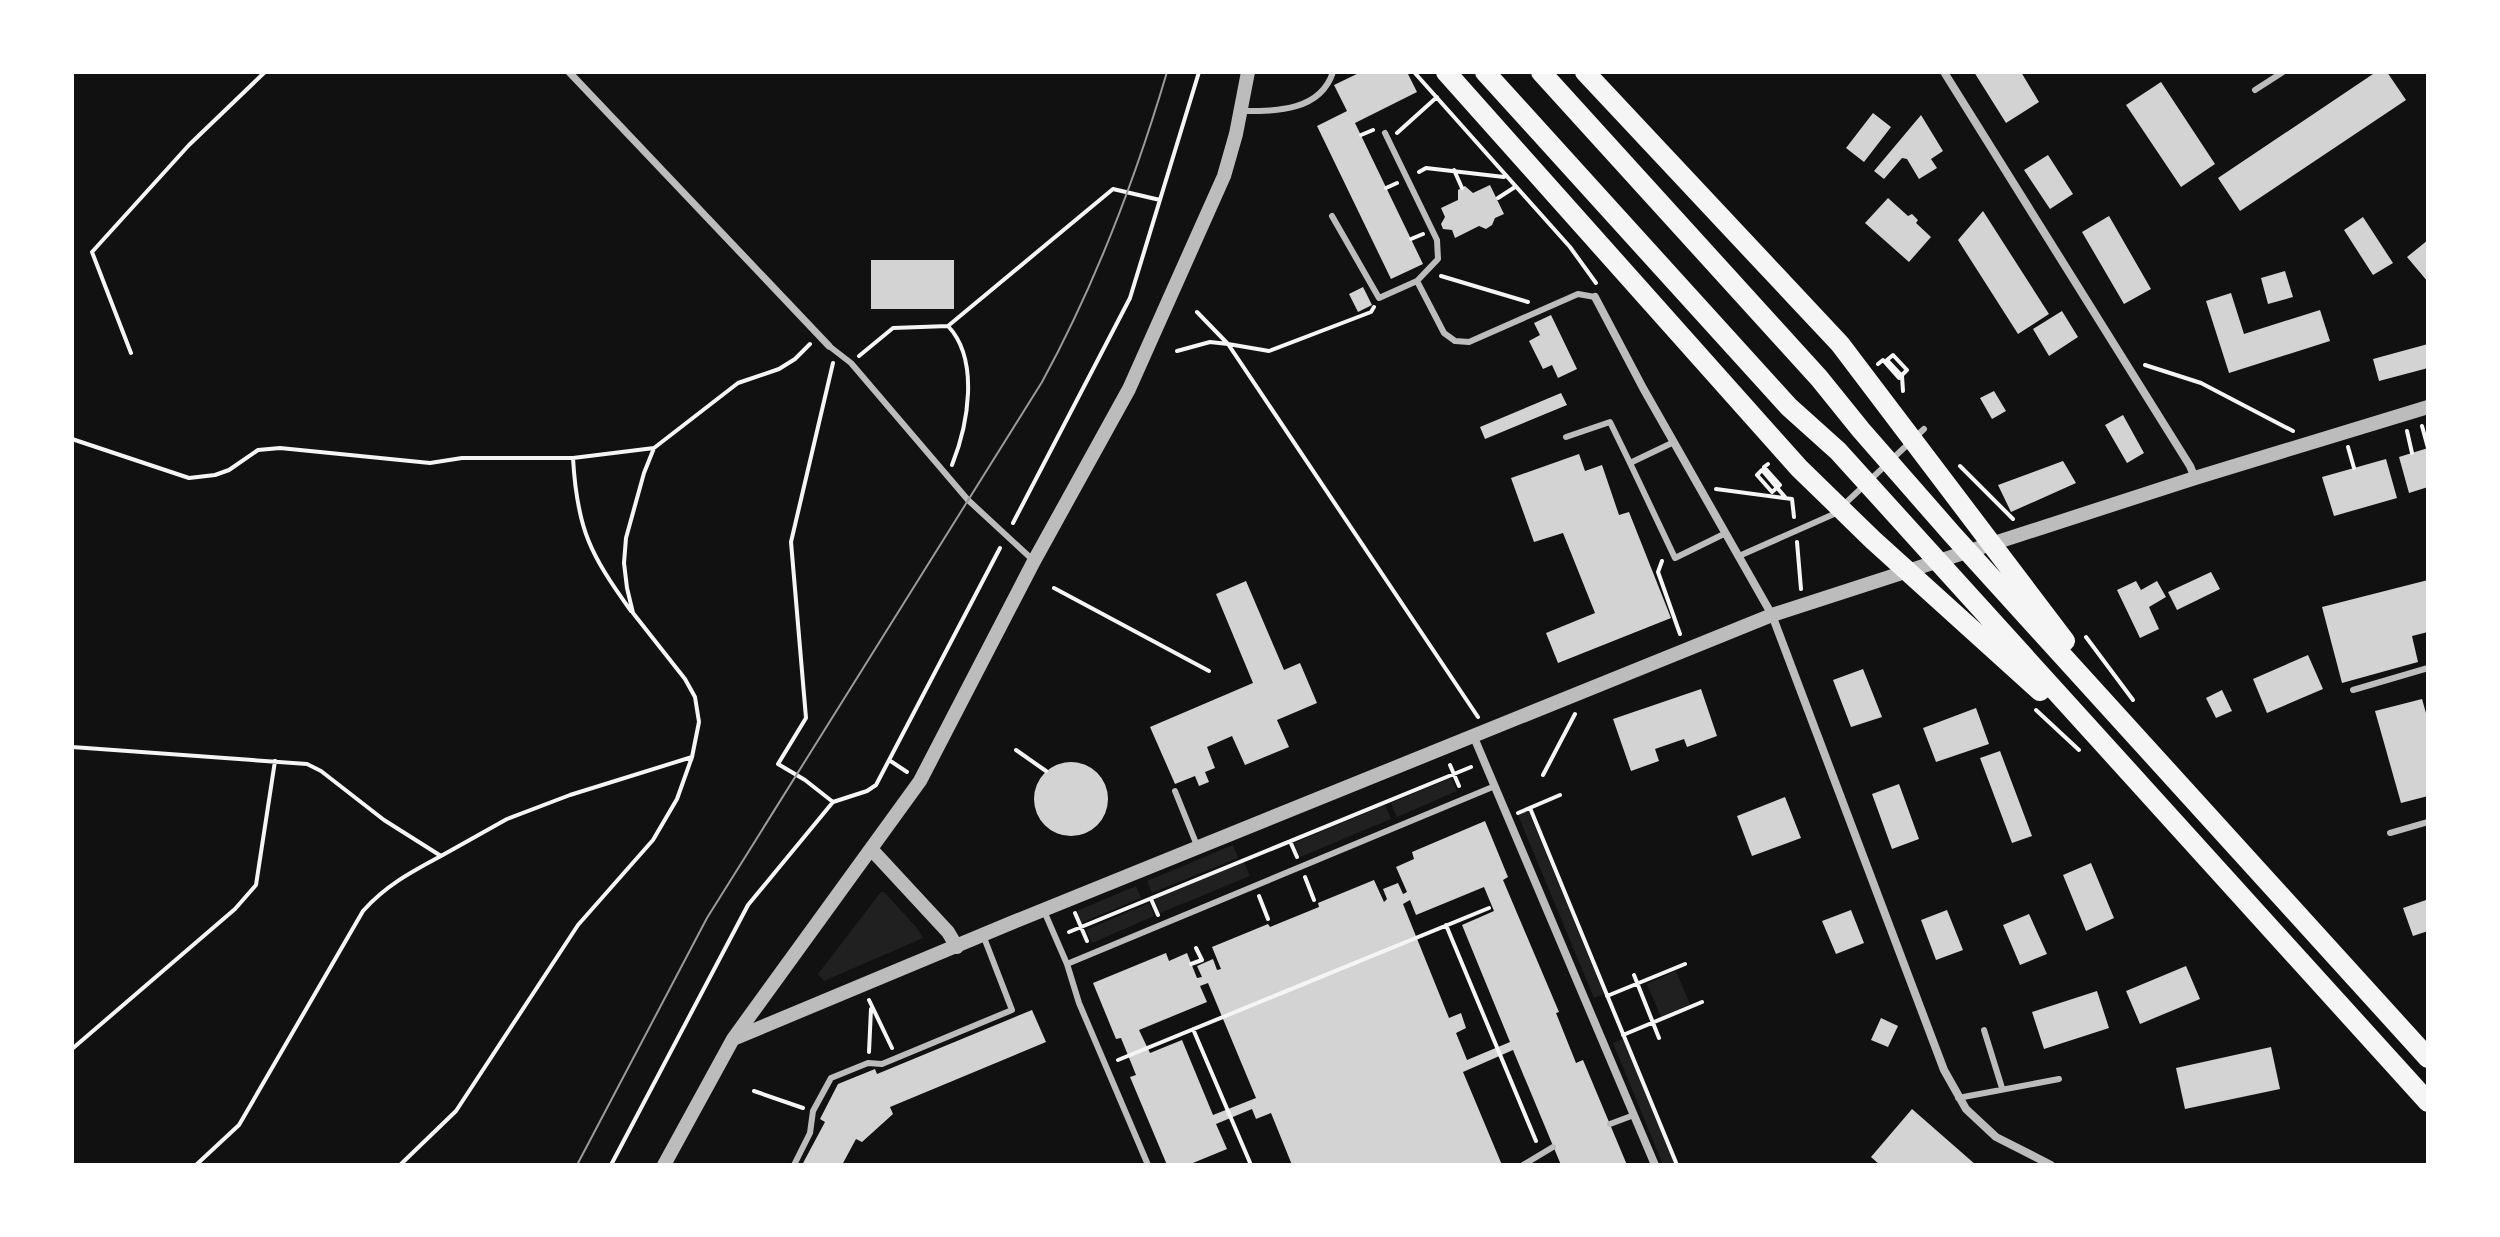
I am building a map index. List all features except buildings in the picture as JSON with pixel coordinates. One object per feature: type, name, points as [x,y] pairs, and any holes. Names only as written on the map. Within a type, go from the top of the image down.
[{"type":"main road","points":[[1446,72],[1799,468],[1873,540],[2121,763]]},
{"type":"main road","points":[[1485,72],[1789,407],[1838,451],[2428,1102]]},
{"type":"main road","points":[[1541,72],[1819,378],[1901,476],[2428,1058]]},
{"type":"main road","points":[[1585,72],[1840,344],[2144,746]]},
{"type":"street","points":[[569,72],[829,346]]},
{"type":"street","points":[[664,1165],[733,1039],[920,781],[1034,561],[1136,376],[1224,176],[1248,72]]},
{"type":"street","points":[[1944,72],[2195,478]]},
{"type":"street","points":[[1595,297],[1772,615],[1944,1070],[1958,1098],[1996,1137],[2051,1165]]},
{"type":"street","points":[[733,1039],[1803,603],[2195,478],[2424,414]]},
{"type":"street","points":[[1473,735],[1655,1165]]},
{"type":"street","points":[[872,850],[948,932],[957,947]]},
{"type":"lane","points":[[1241,111],[1283,111],[1309,102],[1333,72]]},
{"type":"lane","points":[[2266,72],[2271,80]]},
{"type":"lane","points":[[2255,90],[2283,72]]},
{"type":"lane","points":[[1332,216],[1379,298],[1417,281],[1438,259],[1437,240],[1385,133]]},
{"type":"lane","points":[[1417,281],[1444,333],[1455,341],[1469,342],[1578,294],[1595,297]]},
{"type":"lane","points":[[829,346],[851,363],[975,508],[1034,561]]},
{"type":"lane","points":[[1566,437],[1610,422],[1675,558],[1726,533]]},
{"type":"lane","points":[[1739,556],[1834,514],[1924,429]]},
{"type":"lane","points":[[1630,463],[1674,442]]},
{"type":"lane","points":[[2353,690],[2428,668]]},
{"type":"lane","points":[[1067,964],[1495,786]]},
{"type":"lane","points":[[1175,791],[1198,848]]},
{"type":"lane","points":[[2390,833],[2428,822]]},
{"type":"lane","points":[[1044,911],[1067,964],[1079,1003],[1148,1165]]},
{"type":"lane","points":[[794,1165],[810,1133],[813,1111],[831,1078],[868,1063],[882,1064],[1012,1010],[983,935]]},
{"type":"lane","points":[[1984,1030],[2002,1088]]},
{"type":"lane","points":[[1958,1098],[2059,1079]]},
{"type":"lane","points":[[1610,1124],[1634,1115]]},
{"type":"lane","points":[[1523,1165],[1553,1147]]},
{"type":"path","points":[[131,353],[92,252],[189,145],[265,72]]},
{"type":"path","points":[[611,1165],[744,912],[833,802],[876,785],[1130,298],[1199,72]]},
{"type":"path","points":[[1414,72],[1570,247],[1597,285],[1595,297]]},
{"type":"path","points":[[1385,133],[1396,134],[1437,97]]},
{"type":"path","points":[[1407,178],[1426,168],[1507,177]]},
{"type":"path","points":[[1454,170],[1462,188]]},
{"type":"path","points":[[1498,198],[1515,187]]},
{"type":"path","points":[[851,363],[893,328],[948,326],[1113,189],[1160,200]]},
{"type":"path","points":[[1428,270],[1450,280],[1545,306]]},
{"type":"path","points":[[1177,351],[1210,342],[1269,351],[1371,312],[1379,298]]},
{"type":"path","points":[[1197,312],[1228,344],[1478,717]]},
{"type":"path","points":[[945,475],[958,449],[965,415],[967,365],[956,335],[948,326]]},
{"type":"path","points":[[633,613],[624,563],[626,538],[654,448],[738,383],[779,369],[795,359],[818,336]]},
{"type":"path","points":[[833,802],[778,764],[806,718],[791,542],[836,353]]},
{"type":"path","points":[[1886,363],[1899,378],[1907,370],[1893,355],[1887,360],[1894,368],[1902,376]]},
{"type":"path","points":[[2126,364],[2149,366],[2201,383],[2299,434]]},
{"type":"path","points":[[2424,414],[2428,448]]},
{"type":"path","points":[[2405,425],[2412,453]]},
{"type":"path","points":[[72,439],[189,478],[215,475],[229,470],[258,450],[280,448],[430,463],[462,458],[573,458],[654,448]]},
{"type":"path","points":[[2347,443],[2354,468]]},
{"type":"path","points":[[400,1165],[456,1111],[578,925],[653,840],[677,799],[692,757],[699,722],[695,697],[685,679],[609,580],[589,544],[575,494],[573,458]]},
{"type":"path","points":[[1767,471],[1780,485],[1772,492],[1757,475],[1762,470],[1771,480],[1779,489],[1787,498]]},
{"type":"path","points":[[1699,487],[1792,499],[1803,603]]},
{"type":"path","points":[[1662,560],[1658,572],[1680,634]]},
{"type":"path","points":[[1054,588],[1209,671]]},
{"type":"path","points":[[1543,775],[1579,707],[1575,695]]},
{"type":"path","points":[[72,747],[307,764],[321,771],[384,820],[441,856]]},
{"type":"path","points":[[1016,750],[1046,771]]},
{"type":"path","points":[[196,1165],[239,1125],[363,911],[376,897],[397,880],[507,819],[570,795],[692,757]]},
{"type":"path","points":[[72,1049],[235,909],[256,885],[275,761]]},
{"type":"path","points":[[1056,938],[1485,762]]},
{"type":"path","points":[[1471,767],[1473,775]]},
{"type":"path","points":[[1460,789],[1468,785]]},
{"type":"path","points":[[1508,817],[1560,795]]},
{"type":"path","points":[[1530,808],[1677,1165]]},
{"type":"path","points":[[1070,900],[1092,953]]},
{"type":"path","points":[[1118,1060],[1489,908]]},
{"type":"path","points":[[1446,925],[1541,1153]]},
{"type":"path","points":[[1191,964],[1202,960],[1196,948]]},
{"type":"path","points":[[1607,996],[1685,964]]},
{"type":"path","points":[[1634,975],[1659,1038]]},
{"type":"path","points":[[1623,1035],[1702,1002]]},
{"type":"path","points":[[868,1063],[870,1003],[897,1058]]},
{"type":"path","points":[[1193,1029],[1251,1165]]},
{"type":"path","points":[[754,1091],[813,1111]]},
{"type":"shaded area","points":[[1451,778],[1457,791],[1397,817],[1391,803]]},
{"type":"shaded area","points":[[1385,805],[1391,819],[1300,857],[1294,843]]},
{"type":"shaded area","points":[[1528,810],[1604,994],[1594,998],[1518,815]]},
{"type":"shaded area","points":[[1233,845],[1238,858],[1152,893],[1147,881]]},
{"type":"shaded area","points":[[1244,862],[1250,876],[1160,913],[1154,899]]},
{"type":"shaded area","points":[[1136,886],[1141,898],[1081,923],[1077,911]]},
{"type":"shaded area","points":[[881,892],[923,938],[824,981],[818,974]]},
{"type":"shaded area","points":[[1149,903],[1154,916],[1092,943],[1086,930]]},
{"type":"shaded area","points":[[1676,971],[1690,1004],[1661,1017],[1647,984]]},
{"type":"shaded area","points":[[1623,1039],[1675,1165],[1663,1165],[1613,1043]]},
{"type":"tram line","points":[[577,1165],[707,918],[1042,382],[1062,345],[1113,230],[1167,72]]}]
